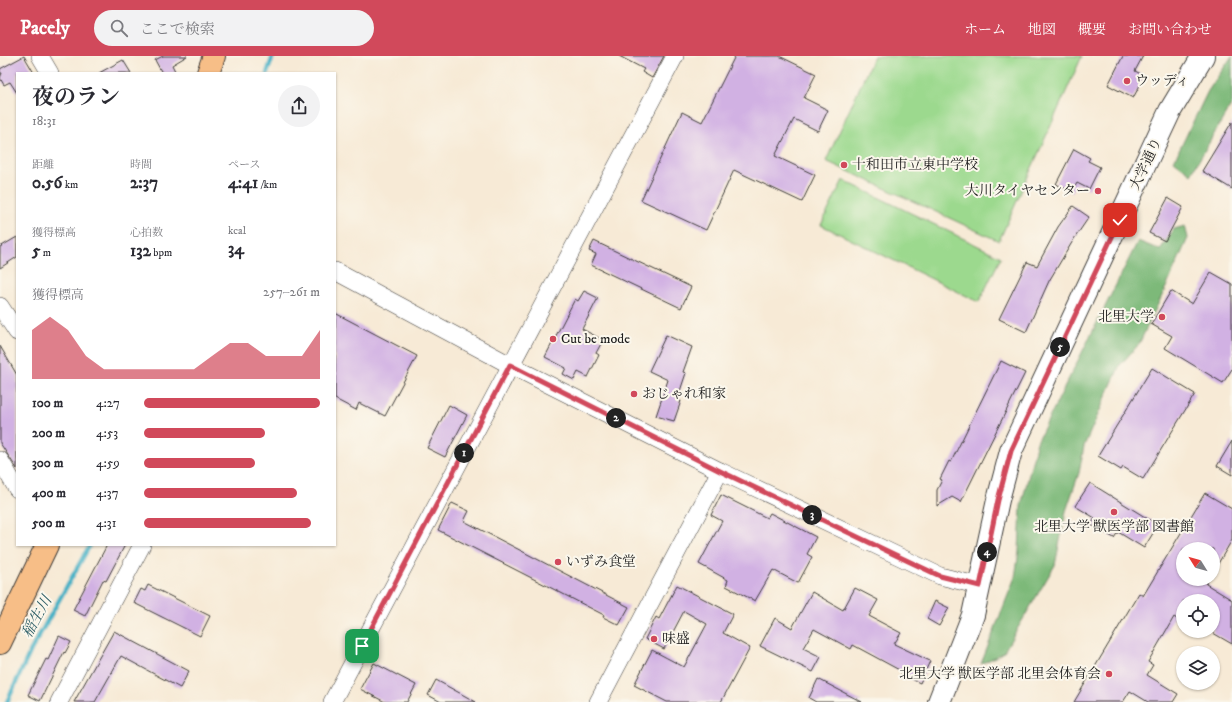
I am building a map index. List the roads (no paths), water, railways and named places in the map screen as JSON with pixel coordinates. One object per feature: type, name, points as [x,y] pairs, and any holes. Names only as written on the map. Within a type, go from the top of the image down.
[{"type":"main road","points":[[208,72],[214,56]]},
{"type":"main road","points":[[0,643],[46,546]]},
{"type":"street","points":[[40,56],[49,72]]},
{"type":"street","points":[[332,702],[675,56]]},
{"type":"street","name":"大学通り","points":[[939,702],[973,615],[998,500],[1011,451],[1170,111],[1203,56]]},
{"type":"street","points":[[336,271],[510,365],[720,471],[940,576],[980,586]]},
{"type":"street","points":[[0,306],[16,330]]},
{"type":"street","points":[[0,460],[16,487]]},
{"type":"street","points":[[598,702],[720,471]]},
{"type":"street","points":[[59,702],[141,546]]},
{"type":"waterway","name":"稲生川","points":[[267,72],[273,56]]},
{"type":"waterway","name":"稲生川","points":[[7,702],[31,650],[89,546]]},
{"type":"place","name":"ウッディ","points":[[1127,81]]},
{"type":"place","name":"十和田市立東中学校","points":[[844,165]]},
{"type":"place","name":"大川タイヤセンター","points":[[1098,191]]},
{"type":"place","name":"北里大学","points":[[1162,317]]},
{"type":"place","name":"Cut be mode","points":[[553,339]]},
{"type":"place","name":"おじゃれ和家","points":[[634,394]]},
{"type":"place","name":"北里大学 獣医学部 図書館","points":[[1114,512]]},
{"type":"place","name":"いずみ食堂","points":[[558,562]]},
{"type":"place","name":"味盛","points":[[654,639]]},
{"type":"place","name":"北里大学 獣医学部 北里会体育会","points":[[1109,674]]}]
